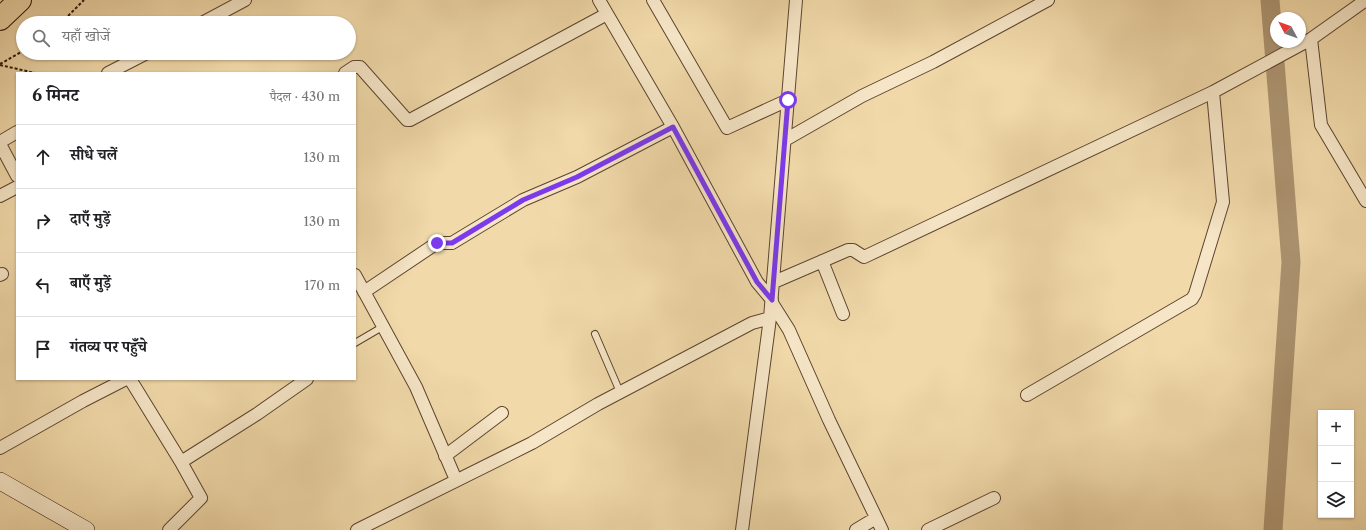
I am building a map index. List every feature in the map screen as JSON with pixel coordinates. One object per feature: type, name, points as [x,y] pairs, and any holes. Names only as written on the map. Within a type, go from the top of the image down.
[{"type":"highway","points":[[0,19],[20,0]]},
{"type":"street","points":[[215,16],[245,0]]},
{"type":"street","points":[[599,0],[673,127],[757,282],[772,302],[789,330],[828,420],[882,530]]},
{"type":"street","points":[[653,0],[727,128],[788,100]]},
{"type":"street","points":[[742,530],[772,302],[796,0]]},
{"type":"street","points":[[785,140],[862,96],[933,62],[1048,0]]},
{"type":"street","points":[[774,282],[848,250],[853,250],[864,257],[1213,92],[1307,41],[1366,0]]},
{"type":"street","points":[[346,72],[354,67],[360,67],[407,120],[410,120],[607,14]]},
{"type":"street","points":[[1307,41],[1321,125],[1366,201]]},
{"type":"street","points":[[121,70],[136,60]]},
{"type":"street","points":[[1027,395],[1192,299],[1195,294],[1223,202],[1213,92]]},
{"type":"street","points":[[364,292],[437,243],[452,243],[523,200],[577,177],[673,127]]},
{"type":"street","points":[[16,133],[0,143],[16,174]]},
{"type":"street","points":[[0,196],[16,188]]},
{"type":"street","points":[[822,261],[843,314]]},
{"type":"street","points":[[356,277],[416,387],[456,480]]},
{"type":"street","points":[[357,530],[532,443],[620,392],[752,323],[770,318]]},
{"type":"street","points":[[0,448],[83,401],[124,380]]},
{"type":"street","points":[[127,380],[181,462],[201,498],[169,530]]},
{"type":"street","points":[[181,462],[257,414],[306,380]]},
{"type":"street","points":[[445,456],[502,413]]},
{"type":"street","points":[[0,481],[86,530]]},
{"type":"street","points":[[928,530],[994,498]]},
{"type":"street","points":[[856,530],[876,518]]},
{"type":"lane","points":[[356,342],[384,326]]},
{"type":"lane","points":[[595,334],[620,392]]},
{"type":"path","points":[[68,16],[84,0]]},
{"type":"path","points":[[0,65],[16,55]]},
{"type":"path","points":[[0,65],[31,72]]},
{"type":"waterway","points":[[1270,0],[1291,262],[1273,530]]},
{"type":"route","points":[[437,243],[452,243],[523,200],[564,184],[673,127],[757,282],[772,300],[788,100]]}]
